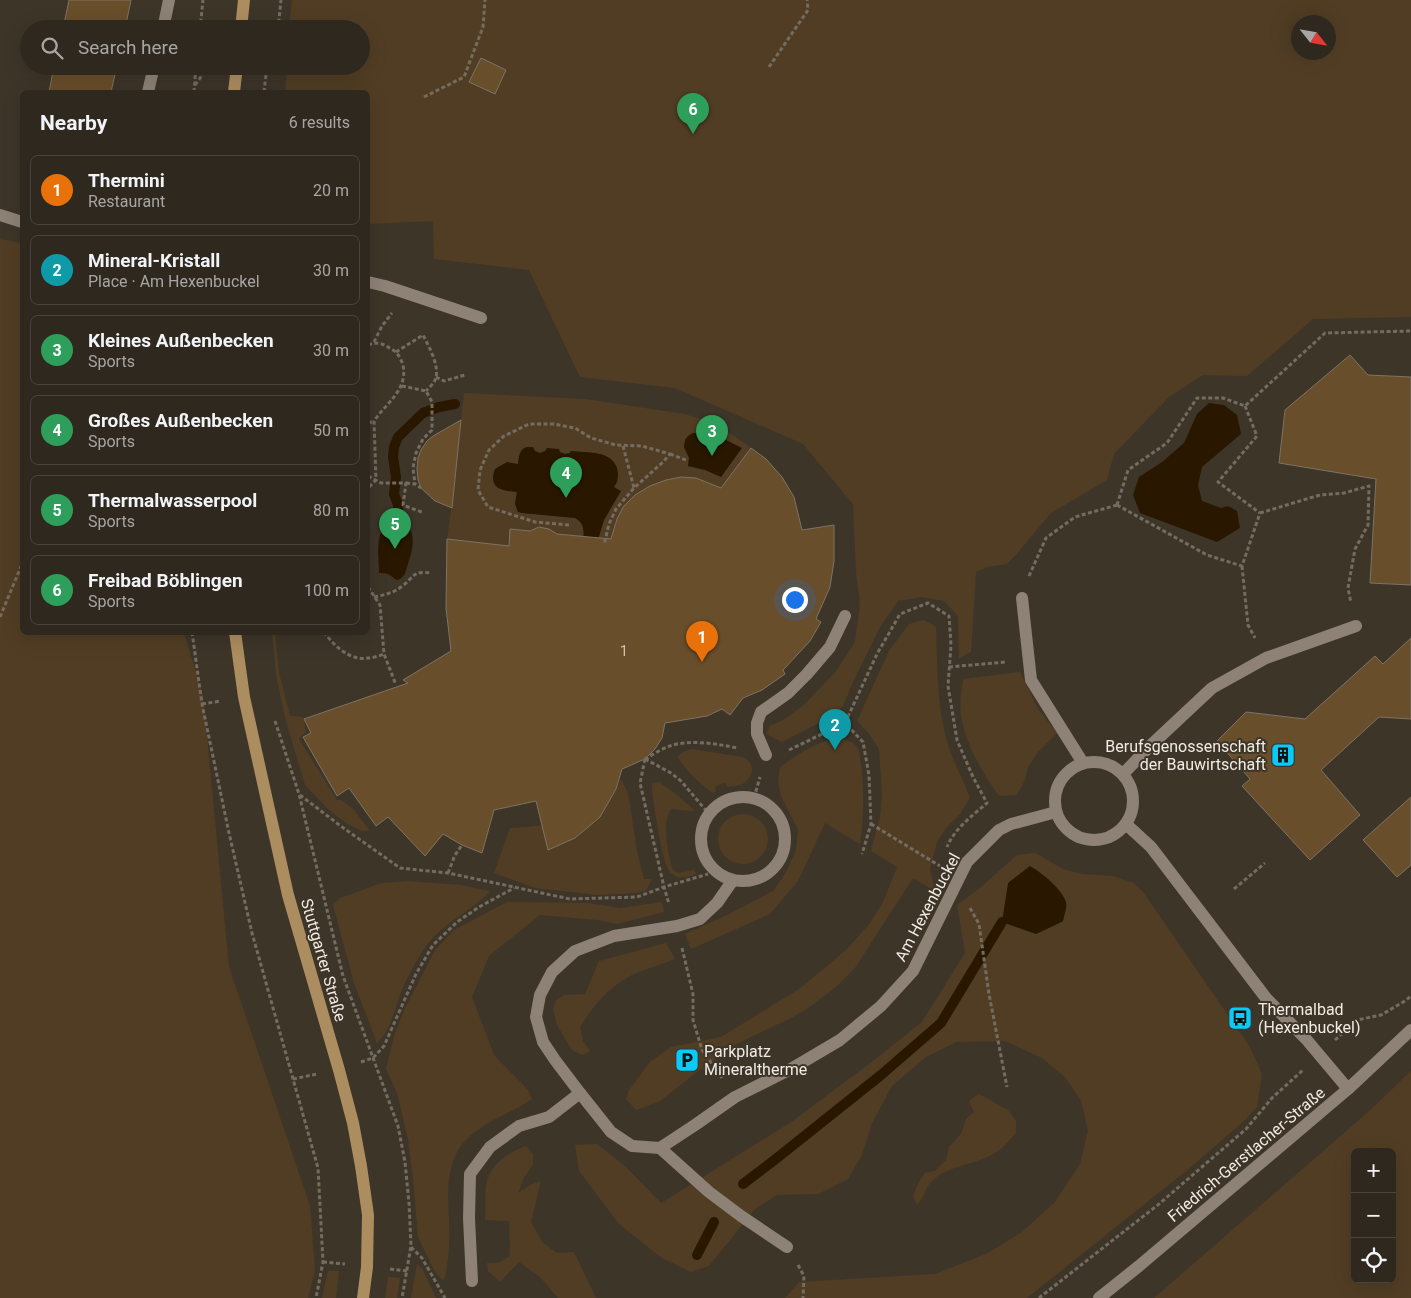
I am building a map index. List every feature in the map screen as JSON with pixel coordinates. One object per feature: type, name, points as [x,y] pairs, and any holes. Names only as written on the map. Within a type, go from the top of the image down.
[{"type":"main road","points":[[242,20],[244,0]]},
{"type":"main road","points":[[234,90],[236,75]]},
{"type":"main road","name":"Stuttgarter Straße","points":[[235,635],[244,697],[288,895],[353,1123],[368,1215],[367,1267],[364,1298]]},
{"type":"street","points":[[165,20],[169,0]]},
{"type":"street","points":[[148,90],[152,75]]},
{"type":"street","points":[[0,215],[20,221]]},
{"type":"street","points":[[370,282],[481,318]]},
{"type":"street","points":[[1022,598],[1031,680],[1083,763]]},
{"type":"street","points":[[766,755],[757,734],[757,723],[761,712],[788,693],[807,674],[830,647],[846,616]]},
{"type":"street","points":[[1123,774],[1212,688],[1266,658],[1356,626]]},
{"type":"street","points":[[1096,762],[1109,764],[1123,774],[1130,786],[1134,800],[1126,825],[1112,836],[1096,841],[1079,838],[1064,826],[1056,812],[1054,799],[1059,783],[1070,770],[1083,763],[1096,762]]},
{"type":"street","points":[[741,797],[754,798],[767,804],[778,814],[784,828],[785,842],[782,856],[774,868],[762,876],[748,881],[733,880],[724,877],[708,862],[701,838],[704,826],[709,814],[718,805],[729,799],[741,797]]},
{"type":"street","name":"Am Hexenbuckel","points":[[660,1148],[735,1098],[840,1040],[881,1006],[913,971],[967,862],[999,830],[1011,824],[1056,812]]},
{"type":"street","points":[[1126,825],[1151,847],[1266,998],[1306,1039],[1348,1089]]},
{"type":"street","points":[[733,880],[717,903],[700,919],[677,926],[614,936],[575,951],[552,972],[540,995],[536,1017],[543,1042],[611,1132],[632,1146],[660,1148],[709,1192],[787,1247]]},
{"type":"street","name":"Friedrich-Gerstlacher-Straße","points":[[1099,1298],[1140,1266],[1348,1089],[1411,1030]]},
{"type":"street","points":[[472,1281],[468,1218],[470,1174],[490,1147],[519,1126],[549,1117],[580,1092]]},
{"type":"path","points":[[201,20],[203,0]]},
{"type":"path","points":[[279,20],[281,0]]},
{"type":"path","points":[[424,97],[464,77],[483,27],[485,0]]},
{"type":"path","points":[[769,67],[808,10],[807,0]]},
{"type":"path","points":[[194,90],[196,75]]},
{"type":"path","points":[[195,86],[203,75]]},
{"type":"path","points":[[264,90],[266,75]]},
{"type":"path","points":[[370,344],[374,342],[382,326],[396,308]]},
{"type":"path","points":[[1245,406],[1325,333],[1411,331]]},
{"type":"path","points":[[396,352],[423,335],[434,357],[437,372],[435,381],[426,391]]},
{"type":"path","points":[[370,422],[374,421],[393,400],[402,386],[404,372],[402,360],[396,352],[387,346],[374,342]]},
{"type":"path","points":[[436,377],[444,381],[465,374]]},
{"type":"path","points":[[402,386],[426,391],[432,402],[432,430],[416,453],[413,468],[415,484]]},
{"type":"path","points":[[1118,505],[1128,470],[1167,443],[1197,398],[1222,398],[1245,406],[1257,436],[1218,482],[1260,512]]},
{"type":"path","points":[[370,486],[376,480],[374,421]]},
{"type":"path","points":[[569,525],[535,522],[488,507],[478,490],[480,470],[489,450],[504,436],[529,424],[554,424],[575,428],[591,438],[616,445],[642,446],[686,460]]},
{"type":"path","points":[[623,446],[634,488]]},
{"type":"path","points":[[604,544],[609,524],[616,509],[634,488],[670,454]]},
{"type":"path","points":[[370,477],[381,483],[415,484],[421,488]]},
{"type":"path","points":[[406,483],[403,505],[424,513]]},
{"type":"path","points":[[1260,512],[1320,496],[1344,494],[1369,486],[1368,525],[1355,549],[1348,588],[1356,626]]},
{"type":"path","points":[[1022,598],[1021,593],[1046,538],[1075,517],[1118,505],[1206,556],[1242,566]]},
{"type":"path","points":[[1248,625],[1242,566],[1260,512]]},
{"type":"path","points":[[0,616],[20,569]]},
{"type":"path","points":[[374,597],[401,587],[416,573],[424,572],[431,574]]},
{"type":"path","points":[[370,590],[380,605],[384,654],[396,685]]},
{"type":"path","points":[[644,759],[670,746],[688,743],[720,744],[766,755],[786,752],[845,723],[877,654],[900,614],[928,603],[949,616],[951,645],[948,686],[957,740],[987,803],[965,822],[949,842],[946,850]]},
{"type":"path","points":[[192,635],[202,704],[252,934],[318,1168],[323,1262],[316,1298]]},
{"type":"path","points":[[326,635],[331,642],[349,656],[366,659],[384,654]]},
{"type":"path","points":[[949,667],[1029,660]]},
{"type":"path","points":[[272,712],[299,794],[343,976],[398,1126],[410,1203],[411,1246],[402,1298]]},
{"type":"path","points":[[845,723],[863,742],[869,775],[871,824],[862,854]]},
{"type":"path","points":[[754,798],[766,755]]},
{"type":"path","points":[[644,759],[676,777],[709,814]]},
{"type":"path","points":[[644,759],[640,783],[664,887]]},
{"type":"path","points":[[299,794],[400,868],[448,873],[570,899],[637,897],[716,871]]},
{"type":"path","points":[[871,824],[941,867],[944,858]]},
{"type":"path","points":[[448,873],[455,855],[462,845]]},
{"type":"path","points":[[1234,889],[1265,863]]},
{"type":"path","points":[[373,1058],[384,1046],[416,974],[433,946],[456,922],[479,907],[515,888]]},
{"type":"path","points":[[979,924],[1007,1087]]},
{"type":"path","points":[[677,926],[693,994],[692,1020],[702,1050],[735,1098]]},
{"type":"path","points":[[1357,1020],[1381,1015],[1411,996]]},
{"type":"path","points":[[1039,1298],[1159,1204],[1246,1129],[1272,1098]]},
{"type":"path","points":[[411,1246],[422,1258],[445,1298]]},
{"type":"path","points":[[787,1247],[804,1276],[803,1298]]},
{"type":"shaded area","points":[[292,0],[1411,0],[1411,317],[1313,319],[1247,376],[1203,375],[1169,397],[1114,454],[1107,480],[1051,513],[1007,564],[987,567],[976,572],[971,652],[959,658],[958,616],[944,601],[922,597],[898,601],[880,627],[843,706],[835,716],[782,742],[766,734],[770,726],[785,719],[805,704],[837,670],[855,642],[860,603],[856,573],[853,504],[803,444],[675,388],[580,377],[529,270],[434,259],[433,221],[370,224],[370,90],[285,90],[286,75],[370,75],[370,20],[290,20]]},
{"type":"shaded area","points":[[0,239],[20,243],[20,635],[185,635],[203,695],[229,967],[310,1206],[315,1270],[308,1298],[0,1298]]},
{"type":"shaded area","points":[[464,393],[586,399],[684,414],[716,423],[751,448],[727,480],[724,493],[623,507],[614,528],[611,551],[597,543],[604,520],[610,509],[614,487],[618,481],[605,455],[571,451],[565,454],[552,451],[520,453],[518,464],[500,466],[493,474],[517,491],[515,504],[517,509],[523,513],[575,518],[581,522],[584,535],[583,542],[573,542],[573,535],[557,534],[549,529],[539,527],[530,531],[510,529],[509,546],[447,539]],"holes":[[[701,433],[729,441],[722,477],[688,466],[689,458],[684,447],[688,436]]]},
{"type":"shaded area","points":[[1209,403],[1224,405],[1237,415],[1241,434],[1202,467],[1198,485],[1202,501],[1221,508],[1228,506],[1237,511],[1240,528],[1217,542],[1140,513],[1133,495],[1139,477],[1162,462],[1184,443],[1197,414]]},
{"type":"shaded area","points":[[693,433],[712,435],[742,448],[721,477],[705,470],[688,466],[689,458],[684,447],[685,440]]},
{"type":"shaded area","points":[[527,447],[533,447],[535,451],[540,453],[547,448],[559,449],[560,452],[565,454],[571,451],[604,455],[614,462],[618,476],[614,487],[621,491],[604,520],[597,543],[583,542],[584,531],[581,522],[575,518],[518,512],[515,504],[517,492],[506,491],[497,487],[493,480],[495,469],[507,462],[518,464],[521,451]]},
{"type":"shaded area","points":[[393,521],[409,528],[413,541],[405,574],[398,580],[387,574],[379,573],[378,543],[382,530]]},
{"type":"shaded area","points":[[924,620],[936,627],[939,692],[944,730],[952,756],[970,798],[960,814],[945,829],[937,842],[930,869],[935,891],[913,878],[855,968],[836,987],[791,1018],[728,1048],[705,1069],[698,1071],[659,1102],[636,1110],[626,1099],[629,1090],[650,1062],[671,1047],[721,1037],[799,989],[848,948],[870,923],[883,902],[897,867],[871,851],[880,817],[882,794],[879,749],[870,735],[857,721],[889,651],[909,624]]},
{"type":"shaded area","points":[[272,635],[275,635],[279,673],[290,716],[303,717],[306,732],[299,739],[337,800],[342,800],[354,810],[369,830],[362,831],[346,823],[329,810],[305,785],[285,718],[276,674]]},
{"type":"shaded area","points":[[1020,672],[1038,709],[1057,733],[1038,752],[1028,767],[1025,780],[1017,795],[999,796],[981,768],[966,736],[960,710],[963,679]]},
{"type":"shaded area","points":[[841,738],[854,744],[860,754],[863,803],[860,844],[825,823],[798,881],[770,914],[691,949],[685,934],[773,891],[786,872],[796,850],[798,830],[781,796],[778,781],[780,767],[817,745]]},
{"type":"shaded area","points":[[691,749],[743,757],[750,762],[752,773],[744,783],[728,787],[725,782],[715,787],[716,791],[713,793],[694,777],[678,757],[681,753]]},
{"type":"shaded area","points":[[621,779],[628,793],[637,851],[644,879],[652,879],[646,891],[597,895],[535,888],[494,873],[510,828],[542,825],[549,850],[575,838],[600,816]]},
{"type":"shaded area","points":[[659,782],[694,810],[671,809],[666,823],[666,831],[673,870],[678,873],[694,870],[696,874],[683,878],[673,875],[667,867],[659,834],[652,790],[652,783]]},
{"type":"shaded area","points":[[743,814],[757,818],[764,825],[768,839],[764,853],[757,860],[743,864],[729,860],[722,853],[718,839],[722,825],[729,818]]},
{"type":"shaded area","points":[[1035,853],[1063,869],[1082,874],[1113,876],[1134,883],[1143,892],[1250,1047],[1262,1074],[1257,1107],[1244,1121],[1191,1167],[1027,1298],[785,1298],[799,1282],[935,1274],[986,1254],[1022,1232],[1055,1202],[1080,1164],[1088,1131],[1081,1100],[1065,1077],[1042,1058],[1005,1041],[956,1042],[926,1057],[892,1086],[872,1123],[862,1155],[848,1179],[818,1194],[777,1195],[755,1209],[709,1266],[691,1272],[662,1258],[619,1224],[579,1171],[575,1145],[597,1144],[625,1166],[661,1203],[790,1123],[922,1022],[965,953],[957,905],[980,888],[1017,855]],"holes":[[[1067,904],[1063,922],[1036,934]]]},
{"type":"shaded area","points":[[1030,866],[1056,887],[1066,902],[1063,921],[1036,934],[1002,922],[1008,883]]},
{"type":"shaded area","points":[[407,881],[461,885],[490,891],[474,906],[439,932],[424,949],[404,985],[386,1031],[377,1043],[354,983],[333,905],[340,898],[382,883]]},
{"type":"shaded area","points":[[507,902],[588,903],[620,908],[662,902],[664,912],[617,924],[598,920],[540,915],[489,956],[472,997],[494,1055],[528,1090],[532,1099],[476,1131],[460,1148],[454,1160],[448,1187],[448,1256],[445,1278],[442,1280],[434,1270],[418,1237],[408,1139],[397,1093],[386,1069],[395,1033],[405,1008],[435,950],[454,930]]},
{"type":"shaded area","points":[[666,943],[675,959],[630,976],[605,994],[580,1027],[583,1041],[590,1051],[582,1055],[572,1050],[557,1025],[553,1010],[556,1000],[565,995],[585,994],[599,961]]},
{"type":"shaded area","points":[[1411,1071],[1411,1298],[1154,1298],[1368,1112]]},
{"type":"shaded area","points":[[979,1094],[1008,1110],[1016,1121],[1016,1133],[996,1152],[986,1158],[954,1168],[933,1180],[917,1205],[913,1196],[919,1182],[925,1173],[935,1171],[946,1160],[949,1147],[961,1134],[966,1119],[974,1112],[969,1101]]},
{"type":"shaded area","points":[[526,1146],[533,1154],[533,1164],[524,1178],[518,1193],[530,1185],[541,1181],[531,1222],[543,1243],[557,1253],[574,1252],[596,1298],[558,1298],[540,1277],[519,1262],[500,1282],[488,1271],[487,1263],[498,1263],[510,1256],[509,1221],[485,1220],[487,1181],[493,1169],[502,1159],[513,1151]]},
{"type":"shaded area","points":[[417,1264],[423,1270],[436,1298],[411,1298]]},
{"type":"shaded area","points":[[328,1271],[339,1271],[336,1298],[322,1298]]},
{"type":"shaded area","points":[[388,1277],[400,1278],[397,1298],[385,1298]]},
{"type":"building","points":[[69,0],[131,0],[127,20],[65,20]]},
{"type":"building","points":[[481,58],[506,70],[495,94],[469,82]]},
{"type":"building","points":[[52,75],[115,75],[111,90],[49,90]]},
{"type":"building","points":[[1350,355],[1368,375],[1411,377],[1411,585],[1370,583],[1376,479],[1279,463],[1285,410]]},
{"type":"building","points":[[461,420],[452,508],[435,501],[421,488],[418,480],[418,458],[427,441]]},
{"type":"building","points":[[751,448],[766,459],[782,477],[794,497],[802,530],[834,525],[834,561],[830,587],[816,619],[821,622],[810,641],[783,670],[785,674],[762,690],[743,698],[730,715],[722,709],[707,716],[665,723],[662,738],[655,749],[645,759],[622,769],[616,789],[600,817],[575,838],[548,850],[536,801],[494,810],[482,853],[462,845],[443,834],[425,856],[388,817],[376,826],[349,788],[337,796],[303,737],[311,733],[304,719],[408,683],[403,680],[451,651],[446,608],[447,539],[509,546],[510,529],[530,531],[539,527],[549,529],[557,534],[611,539],[623,507],[635,495],[650,486],[681,477],[696,478],[721,488]]},
{"type":"building","name":"Berufsgenossenschaft der Bauwirtschaft","points":[[1411,638],[1411,719],[1379,717],[1321,770],[1360,815],[1310,860],[1242,786],[1250,779],[1217,741],[1246,712],[1305,719],[1375,656],[1383,664]]},
{"type":"building","points":[[1411,797],[1411,865],[1397,877],[1363,840]]},
{"type":"waterway","points":[[399,522],[398,505],[394,494],[396,477],[393,457],[398,437],[423,413],[455,404]]},
{"type":"waterway","points":[[743,1184],[881,1075],[941,1023],[1002,922]]},
{"type":"waterway","points":[[697,1255],[714,1222]]},
{"type":"place","name":"Freibad Böblingen","points":[[693,134]]},
{"type":"place","name":"Kleines Außenbecken","points":[[712,456]]},
{"type":"place","name":"Großes Außenbecken","points":[[566,498]]},
{"type":"place","name":"Thermalwasserpool","points":[[395,549]]},
{"type":"place","name":"Thermini","points":[[702,662]]},
{"type":"place","name":"Mineral-Kristall","points":[[835,750]]},
{"type":"place","name":"Berufsgenossenschaft der Bauwirtschaft","points":[[1283,755]]},
{"type":"place","name":"Thermalbad (Hexenbuckel)","points":[[1240,1018]]},
{"type":"place","name":"Parkplatz Mineraltherme","points":[[687,1060]]}]
